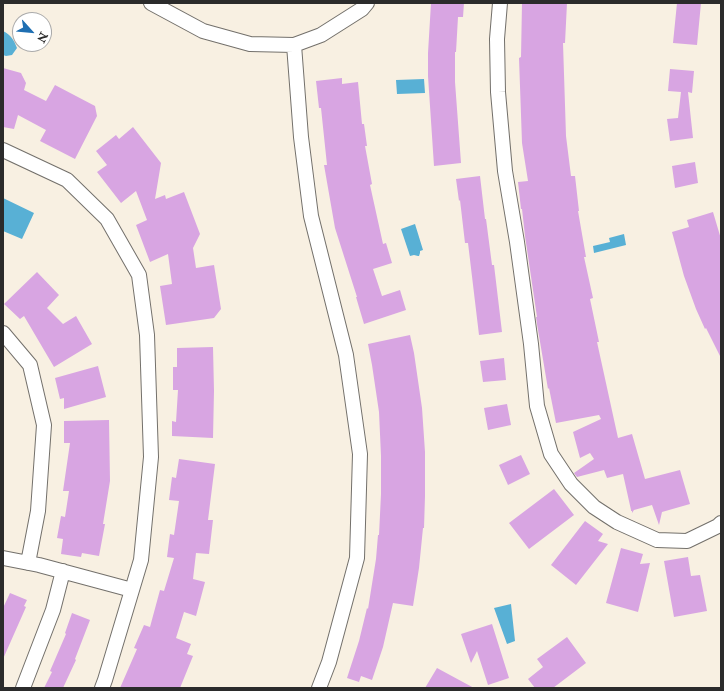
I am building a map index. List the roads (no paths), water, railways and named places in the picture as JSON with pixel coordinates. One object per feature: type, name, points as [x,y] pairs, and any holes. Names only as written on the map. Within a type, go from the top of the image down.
[{"type":"street","points":[[151,3],[204,30],[250,44],[294,45],[321,35],[362,9],[367,3]]},
{"type":"street","points":[[500,3],[497,39],[498,92],[505,171],[517,242],[531,344],[537,406],[551,454],[571,484],[594,507],[617,522],[657,540],[687,541],[718,526],[721,523]]},
{"type":"street","points":[[294,45],[300,137],[311,216],[346,356],[360,454],[357,558],[328,662],[319,688]]},
{"type":"street","points":[[3,150],[67,180],[107,219],[139,275],[147,335],[150,457],[141,560],[102,688]]},
{"type":"street","points":[[3,333],[30,365],[44,425],[38,511],[28,563]]},
{"type":"street","points":[[3,558],[63,571],[132,590]]},
{"type":"street","points":[[23,688],[53,610],[63,571]]},
{"type":"water","points":[[3,31],[12,38],[12,52],[14,52],[12,55],[3,55]]},
{"type":"water","points":[[424,79],[425,93],[397,94],[396,80]]},
{"type":"water","points":[[3,198],[34,213],[22,239],[3,231]]},
{"type":"water","points":[[415,224],[423,250],[420,251],[419,256],[410,256],[401,229]]},
{"type":"water","points":[[624,234],[626,245],[594,253],[593,246],[610,242],[609,238]]},
{"type":"water","points":[[511,604],[515,641],[507,644],[494,608]]}]
